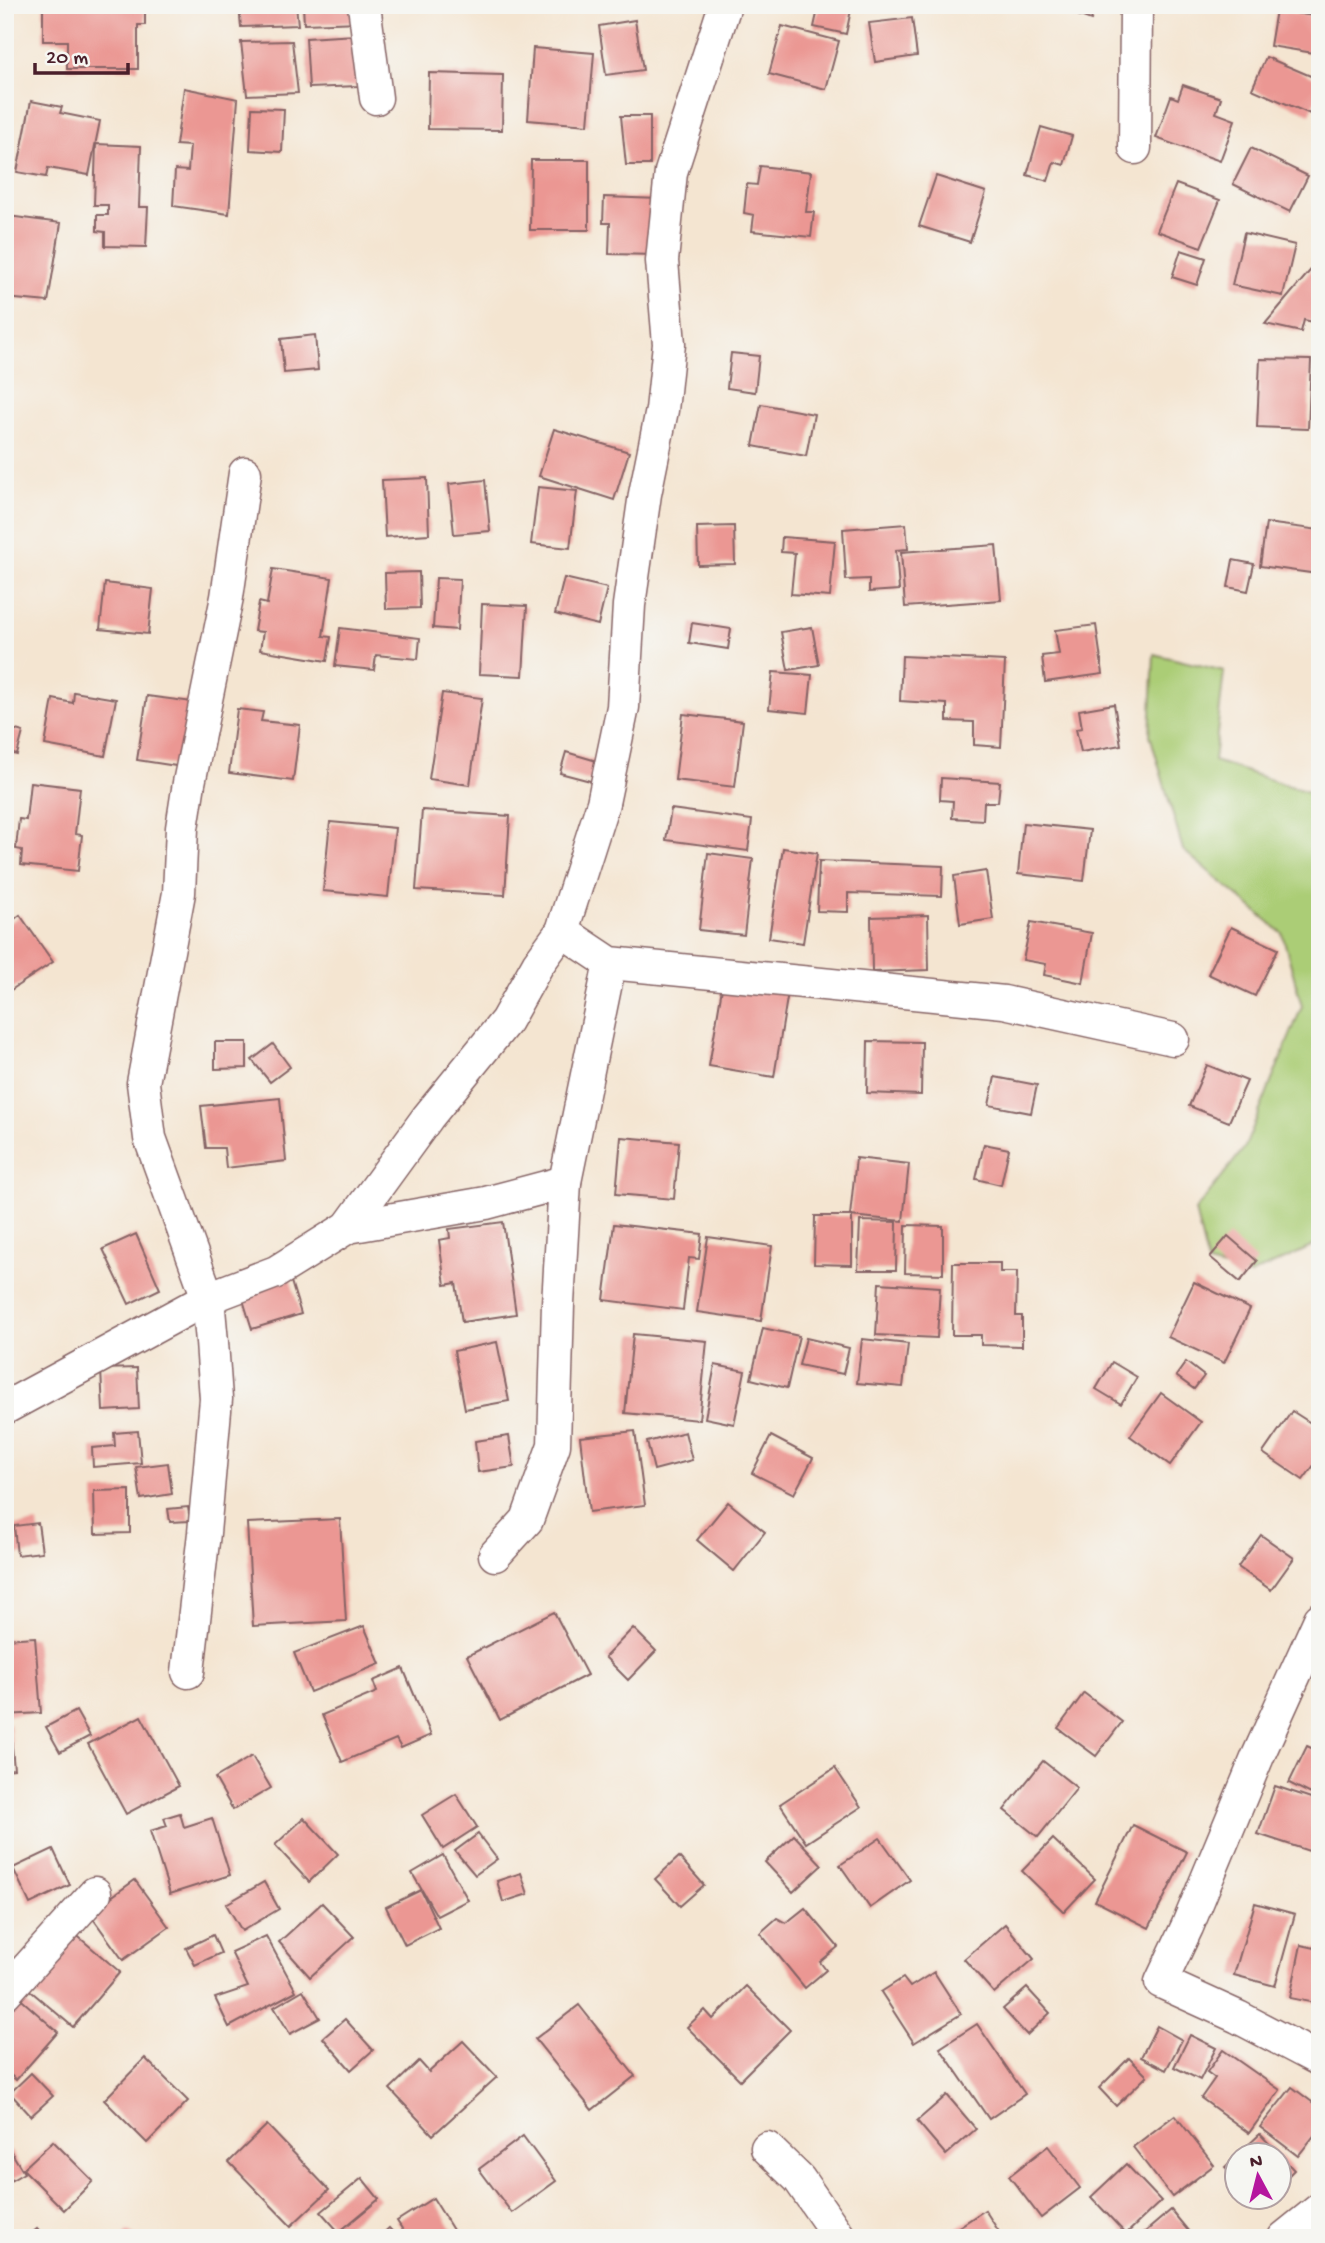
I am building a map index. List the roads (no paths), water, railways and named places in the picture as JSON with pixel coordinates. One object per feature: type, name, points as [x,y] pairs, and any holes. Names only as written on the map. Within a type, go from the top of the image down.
[{"type":"street","points":[[364,5],[376,99]]},
{"type":"street","points":[[348,1227],[428,1116],[506,1021],[538,964],[562,931],[603,803],[623,707],[629,605],[645,494],[662,410],[669,344],[662,261],[671,172],[725,5]]},
{"type":"street","points":[[1135,148],[1136,5]]},
{"type":"street","points":[[188,1672],[204,1533],[215,1399],[208,1298],[150,1138],[143,1083],[179,893],[182,828],[189,783],[227,597],[245,473]]},
{"type":"street","points":[[562,931],[610,963],[1004,1002],[1173,1039]]},
{"type":"street","points":[[495,1555],[527,1520],[554,1445],[565,1182],[610,963]]},
{"type":"street","points":[[5,1408],[208,1298],[276,1272],[348,1227],[486,1203],[565,1182]]},
{"type":"street","points":[[1320,1619],[1161,1982],[1238,2017],[1320,2060]]},
{"type":"street","points":[[5,1993],[95,1893]]},
{"type":"street","points":[[767,2148],[799,2179],[840,2238]]},
{"type":"street","points":[[1284,2238],[1320,2209]]}]
